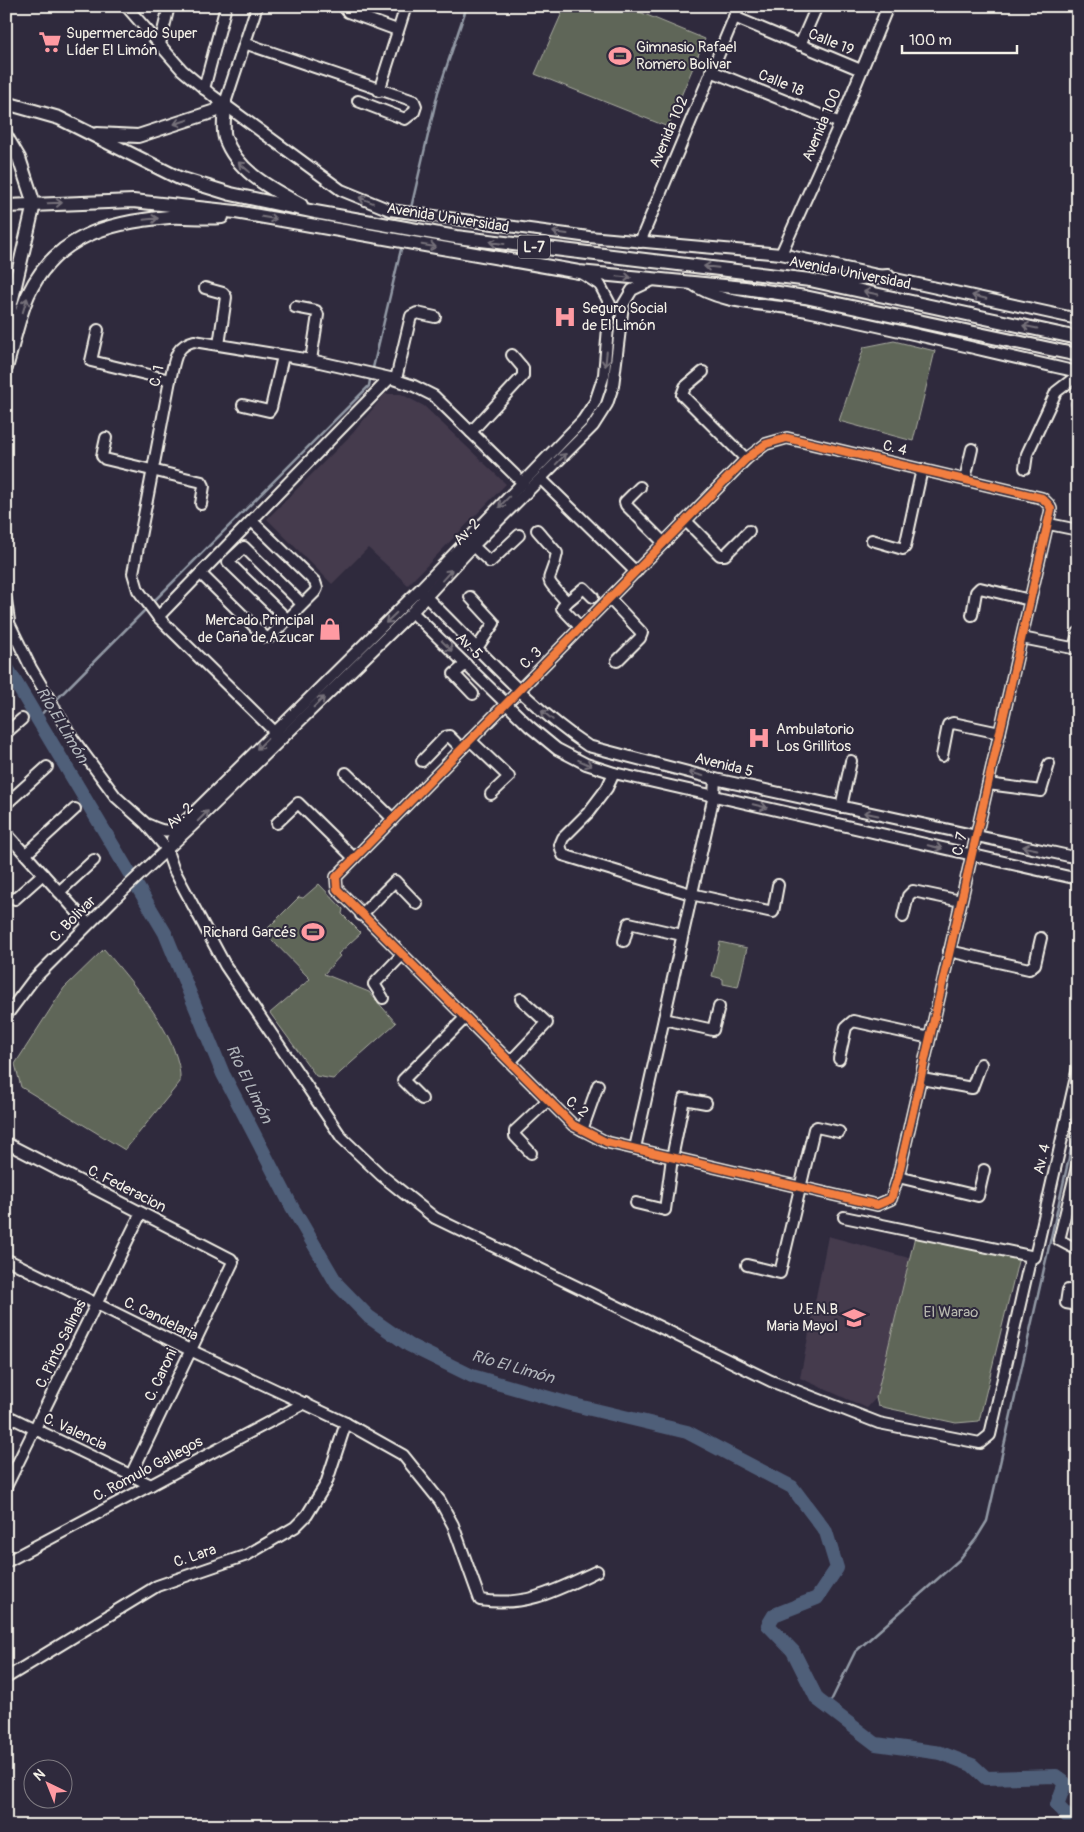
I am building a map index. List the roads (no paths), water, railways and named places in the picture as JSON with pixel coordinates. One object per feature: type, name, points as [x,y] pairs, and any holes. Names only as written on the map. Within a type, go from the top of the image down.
[{"type":"main road","name":"Avenida Universidad","points":[[6,103],[58,118],[179,178],[231,194],[315,212],[456,237],[739,270],[826,283],[1078,338]]},
{"type":"main road","points":[[92,134],[138,136],[215,111],[225,103]]},
{"type":"main road","points":[[225,103],[224,136],[238,162],[264,184],[315,212]]},
{"type":"main road","points":[[6,136],[19,158],[34,204],[11,303],[6,343]]},
{"type":"main road","name":"Avenida Universidad","points":[[6,206],[133,201],[236,212],[579,272],[689,282],[805,297],[1078,355]]},
{"type":"main road","points":[[6,368],[27,297],[49,262],[73,242],[98,229],[132,221],[171,217],[220,218],[236,212]]},
{"type":"main road","points":[[826,283],[848,279],[888,276]]},
{"type":"street","name":"Avenida Universidad","points":[[126,6],[182,70],[204,88],[341,190],[390,210],[589,237],[782,254],[888,276],[1078,320]]},
{"type":"street","points":[[160,44],[170,6]]},
{"type":"street","points":[[204,88],[226,6]]},
{"type":"street","points":[[225,103],[247,44],[257,6]]},
{"type":"street","points":[[343,6],[348,12],[398,30]]},
{"type":"street","points":[[379,91],[406,6]]},
{"type":"street","name":"Avenida 102","points":[[640,242],[739,6]]},
{"type":"street","points":[[800,45],[817,6]]},
{"type":"street","name":"Avenida 100","points":[[782,254],[840,123],[888,6]]},
{"type":"street","name":"Calle 19","points":[[734,17],[861,70]]},
{"type":"street","points":[[247,44],[379,91],[414,101],[416,106],[414,112],[405,119],[358,101]]},
{"type":"street","name":"Calle 18","points":[[711,71],[840,123]]},
{"type":"street","points":[[558,250],[589,237]]},
{"type":"street","name":"Av. 2","points":[[166,848],[184,822],[412,612],[423,594],[523,483],[583,420],[595,402],[604,375],[610,304],[600,284],[579,272]]},
{"type":"street","name":"Av. 2","points":[[166,848],[192,826],[278,735],[473,546],[593,426],[607,404],[617,366],[623,305],[632,290],[653,280]]},
{"type":"street","name":"Avenida Universidad","points":[[689,282],[702,292],[727,299],[795,308],[1078,374]]},
{"type":"street","points":[[205,288],[223,293],[226,296],[219,345]]},
{"type":"street","points":[[295,307],[316,312],[318,315],[311,360]]},
{"type":"street","points":[[158,617],[393,379],[411,316],[417,313],[435,317]]},
{"type":"street","points":[[98,330],[91,361],[170,380]]},
{"type":"street","name":"C. 1","points":[[278,735],[158,617],[138,590],[134,573],[170,380],[179,348],[183,344],[194,341],[311,360],[393,379],[434,396],[523,483]]},
{"type":"street","points":[[243,405],[269,411],[283,356]]},
{"type":"street","points":[[471,432],[523,376],[523,368],[512,356]]},
{"type":"street","points":[[703,372],[685,387],[682,394],[746,458]]},
{"type":"street","points":[[1025,468],[1027,454],[1056,392],[1078,374]]},
{"type":"street","points":[[106,438],[102,456],[105,459],[202,482],[204,486],[201,504]]},
{"type":"street","name":"C. 4","points":[[746,458],[766,444],[787,438],[1042,498]]},
{"type":"street","points":[[965,479],[972,449]]},
{"type":"street","name":"C. 3","points":[[336,877],[746,458]]},
{"type":"street","points":[[872,540],[903,549],[922,469]]},
{"type":"street","points":[[541,479],[636,572]]},
{"type":"street","points":[[640,487],[625,502],[626,505],[664,543]]},
{"type":"street","name":"C. 7","points":[[890,1199],[898,1177],[922,1079],[949,951],[1049,524],[1051,509],[1042,498]]},
{"type":"street","points":[[686,521],[720,555],[725,555],[749,531]]},
{"type":"street","points":[[201,574],[266,637],[270,636],[288,620],[315,592],[317,588],[315,582],[253,522]]},
{"type":"street","points":[[1049,524],[1078,530]]},
{"type":"street","points":[[537,530],[557,553],[548,578],[549,582],[567,602]]},
{"type":"street","points":[[473,546],[490,562],[519,535]]},
{"type":"street","points":[[288,620],[228,562],[244,547],[302,604]]},
{"type":"street","points":[[581,628],[562,608],[584,588],[593,597]]},
{"type":"street","points":[[972,615],[976,592],[980,588],[1030,600]]},
{"type":"street","name":"Avenida 5","points":[[423,594],[518,690],[588,746],[715,779],[1078,858]]},
{"type":"street","points":[[470,597],[494,623],[477,648]]},
{"type":"street","points":[[610,599],[642,633],[640,638],[617,662]]},
{"type":"street","points":[[6,600],[8,619],[31,668],[73,739],[116,797],[145,823],[162,831],[168,831],[184,822]]},
{"type":"street","name":"Av. 5","points":[[412,612],[505,703]]},
{"type":"street","points":[[1022,638],[1072,648],[1078,633]]},
{"type":"street","points":[[466,664],[454,674],[472,694]]},
{"type":"street","name":"Avenida 5","points":[[505,703],[529,726],[557,748],[586,764],[614,773],[1078,879]]},
{"type":"street","points":[[6,733],[22,719]]},
{"type":"street","points":[[942,756],[948,725],[953,723],[1000,733]]},
{"type":"street","points":[[422,761],[445,737],[449,736],[462,748]]},
{"type":"street","points":[[470,740],[509,777],[491,794]]},
{"type":"street","points":[[841,807],[851,761]]},
{"type":"street","points":[[988,784],[1041,791],[1049,764]]},
{"type":"street","points":[[6,804],[47,767]]},
{"type":"street","points":[[346,773],[392,818]]},
{"type":"street","points":[[614,773],[588,813],[562,838],[560,845],[563,855],[691,894],[773,912],[778,885]]},
{"type":"street","points":[[635,1148],[714,795],[715,779]]},
{"type":"street","points":[[277,823],[298,803],[354,858]]},
{"type":"street","points":[[26,854],[75,809]]},
{"type":"street","name":"Av. 4","points":[[145,823],[166,848],[173,868],[225,965],[342,1138],[381,1175],[435,1218],[771,1381],[879,1424],[980,1443],[990,1435],[1078,1068]]},
{"type":"street","points":[[8,838],[26,854],[88,924]]},
{"type":"street","name":"C. Bolivar","points":[[6,1016],[33,980],[166,848]]},
{"type":"street","points":[[59,892],[94,860]]},
{"type":"street","points":[[15,899],[43,874]]},
{"type":"street","name":"C. 2","points":[[336,877],[337,889],[361,915],[573,1125],[606,1142],[672,1158],[877,1205],[890,1199]]},
{"type":"street","points":[[361,915],[395,881],[417,904]]},
{"type":"street","points":[[904,917],[908,896],[913,891],[961,902]]},
{"type":"street","points":[[624,941],[629,923],[682,935]]},
{"type":"street","points":[[949,951],[1028,969],[1036,964],[1041,938]]},
{"type":"street","points":[[383,998],[374,984],[401,956]]},
{"type":"street","points":[[510,1062],[547,1023],[521,998]]},
{"type":"street","points":[[664,1019],[713,1030],[718,1007]]},
{"type":"street","points":[[422,1098],[403,1080],[465,1018]]},
{"type":"street","points":[[839,1058],[846,1027],[853,1021],[930,1038]]},
{"type":"street","points":[[922,1079],[972,1088],[981,1064]]},
{"type":"street","points":[[582,1130],[598,1085]]},
{"type":"street","points":[[636,1203],[665,1210],[672,1158],[684,1099],[706,1103]]},
{"type":"street","points":[[532,1153],[515,1136],[516,1131],[547,1101]]},
{"type":"street","points":[[747,1265],[780,1273],[814,1129],[817,1127],[839,1132]]},
{"type":"street","name":"C. Federacion","points":[[6,1143],[231,1259],[233,1262]]},
{"type":"street","points":[[1078,1164],[1058,1240],[1078,1250]]},
{"type":"street","points":[[898,1177],[978,1196],[984,1170]]},
{"type":"street","name":"C. Pinto Salinas","points":[[6,1487],[36,1430],[141,1214]]},
{"type":"street","points":[[844,1217],[1033,1256]]},
{"type":"street","name":"C. Candelaria","points":[[6,1259],[190,1350],[346,1423],[389,1445],[403,1455],[420,1473],[440,1501],[453,1525],[480,1600],[500,1603],[523,1601],[547,1595],[597,1571]]},
{"type":"street","name":"C. Caroni","points":[[131,1475],[233,1262]]},
{"type":"street","points":[[1078,1292],[1068,1290],[1066,1303],[1078,1305]]},
{"type":"street","name":"C. Romulo Gallegos","points":[[6,1562],[305,1403]]},
{"type":"street","name":"C. Valencia","points":[[6,1415],[151,1485]]},
{"type":"street","name":"C. Lara","points":[[6,1678],[157,1586],[247,1554],[295,1527],[308,1515],[326,1484],[346,1423]]},
{"type":"waterway","points":[[411,208],[438,92],[467,6]]},
{"type":"waterway","points":[[373,368],[402,245]]},
{"type":"waterway","points":[[154,601],[369,386],[370,380]]},
{"type":"waterway","points":[[57,699],[145,610]]},
{"type":"waterway","name":"Río El Limón","points":[[6,666],[165,933],[223,1074],[292,1207],[337,1284],[369,1317],[409,1345],[472,1376],[570,1404],[687,1432],[792,1487],[826,1532],[837,1568],[817,1598],[774,1615],[768,1625],[793,1651],[817,1699],[876,1744],[941,1753],[972,1765],[986,1778],[1056,1776],[1065,1783],[1057,1805],[1076,1826]]},
{"type":"waterway","points":[[38,718],[47,708]]},
{"type":"waterway","points":[[829,1705],[855,1652],[959,1560],[976,1539],[987,1521],[1078,1118]]},
{"type":"place","name":"Supermercado Super Líder El Limón","points":[[50,42]]},
{"type":"place","name":"Gimnasio Rafael Romero Bolivar","points":[[620,56]]},
{"type":"place","name":"Seguro Social de El Limón","points":[[565,317]]},
{"type":"place","name":"Mercado Principal de Caña de Azucar","points":[[330,629]]},
{"type":"place","name":"Ambulatorio Los Grillitos","points":[[759,738]]},
{"type":"place","name":"Richard Garcés","points":[[313,932]]},
{"type":"place","name":"U.E.N.B Maria Mayol","points":[[854,1318]]},
{"type":"park label","name":"El Warao","points":[[951,1312]]}]
